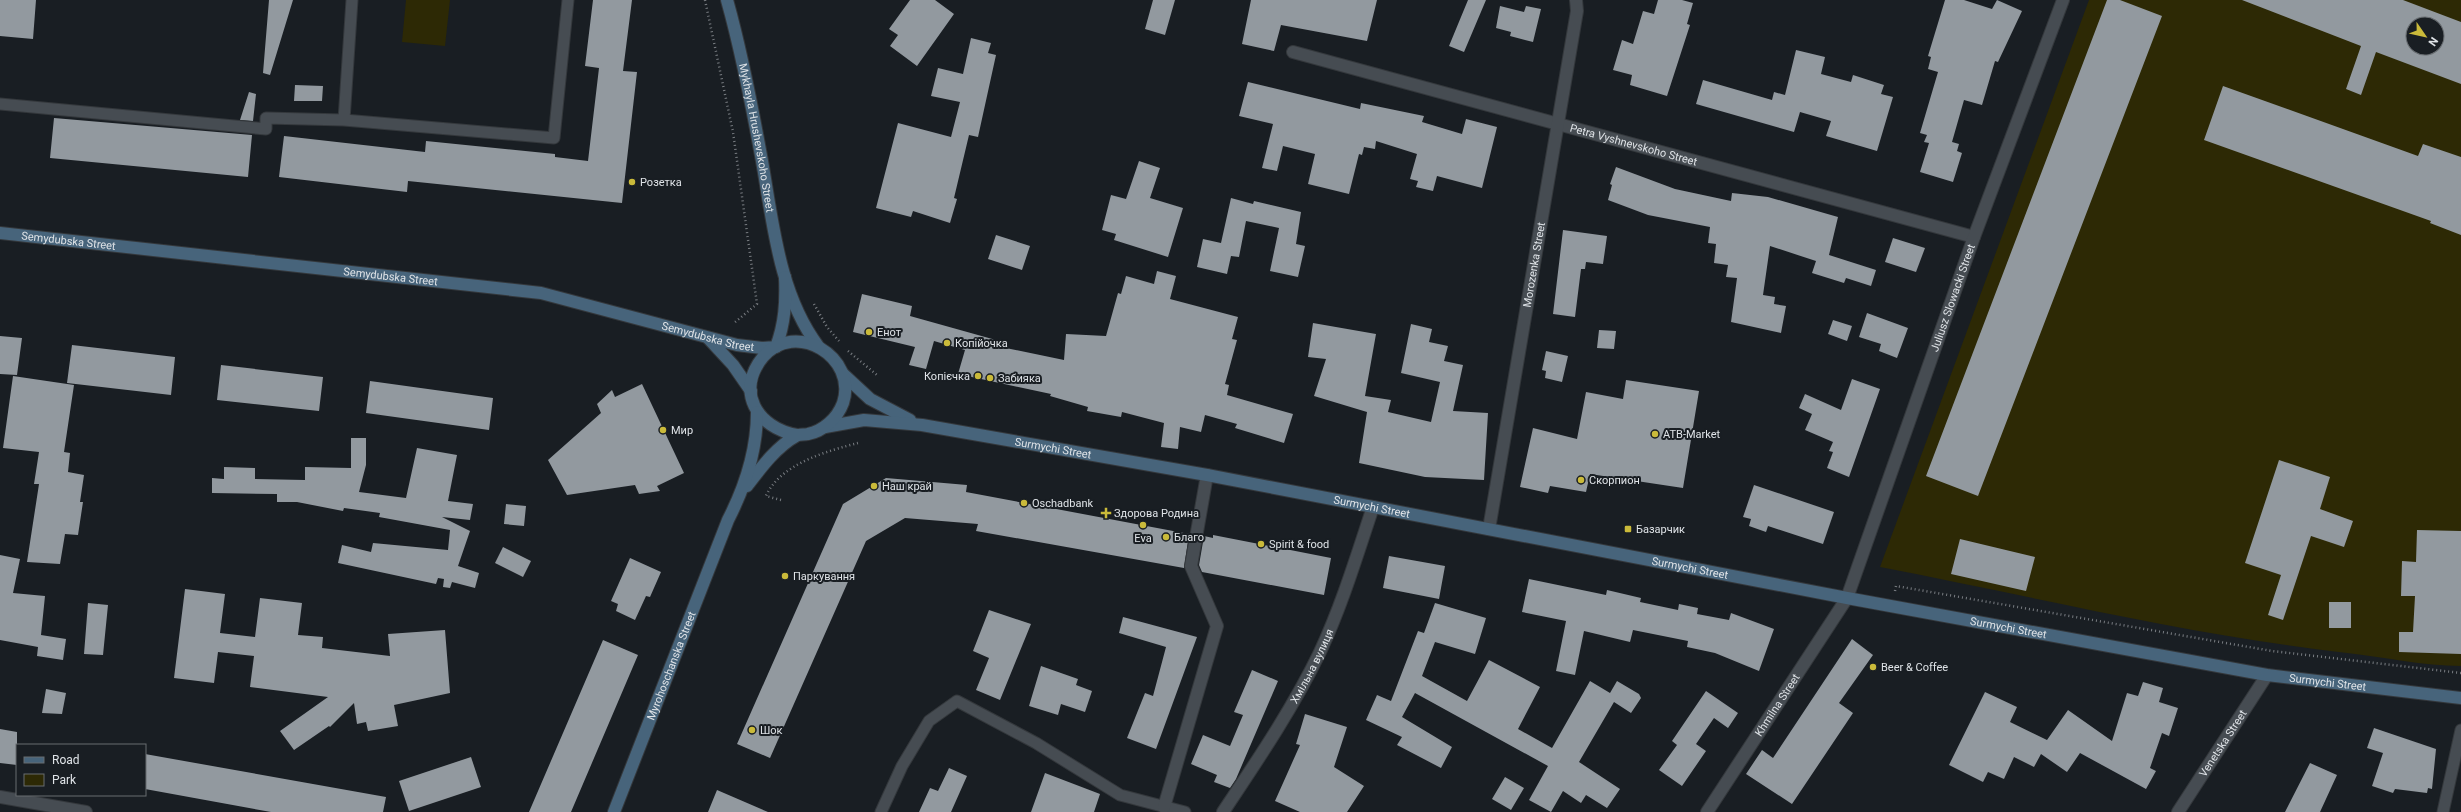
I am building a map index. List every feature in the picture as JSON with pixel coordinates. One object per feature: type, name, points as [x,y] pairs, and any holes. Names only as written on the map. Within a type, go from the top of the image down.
[{"type":"main road","name":"Mykhayla Hrushevskoho Street","points":[[727,0],[743,57],[785,277],[786,314],[776,347]]},
{"type":"main road","name":"Semydubska Street","points":[[0,233],[541,293],[708,338],[748,347],[776,347]]},
{"type":"main road","name":"Mykhayla Hrushevskoho Street","points":[[785,277],[800,318],[818,346]]},
{"type":"main road","points":[[708,338],[733,365],[751,391],[757,412],[755,444],[742,494]]},
{"type":"main road","points":[[751,391],[752,377],[758,364],[776,347],[789,342],[804,342],[818,346],[833,357],[843,374],[870,399],[922,425]]},
{"type":"main road","points":[[825,427],[836,416],[843,403],[845,388],[843,374]]},
{"type":"main road","points":[[757,412],[767,424],[781,432],[797,435],[812,433],[825,427],[864,420],[922,425]]},
{"type":"main road","name":"Surmychi Street","points":[[922,425],[1207,475],[1890,606],[2267,675],[2461,698]]},
{"type":"main road","points":[[742,494],[773,455],[797,435]]},
{"type":"main road","name":"Myrohoschanska Street","points":[[614,812],[728,520],[742,494]]},
{"type":"street","name":"Morozenka Street","points":[[1489,529],[1577,11],[1576,0]]},
{"type":"street","name":"Juliusz Slowacki Street","points":[[1848,598],[1974,237],[2063,0]]},
{"type":"street","name":"Petra Vyshnevskoho Street","points":[[1293,52],[1974,237]]},
{"type":"street","points":[[1164,807],[1217,626],[1191,566],[1207,475]]},
{"type":"street","name":"Хмільна вулиця","points":[[1223,812],[1288,710],[1320,652],[1343,599],[1373,507]]},
{"type":"street","name":"Khmilna Street","points":[[1708,812],[1848,598]]},
{"type":"street","name":"Venetska Street","points":[[2178,812],[2267,675]]},
{"type":"street","points":[[0,797],[86,812]]},
{"type":"lane","points":[[344,120],[352,0]]},
{"type":"lane","points":[[0,104],[266,129],[266,118],[344,120],[554,138],[568,0]]},
{"type":"lane","points":[[881,812],[902,766],[929,721],[957,701],[1036,743],[1120,795],[1185,812]]},
{"type":"lane","points":[[2443,812],[2461,730]]},
{"type":"path","points":[[705,0],[733,132],[757,304],[734,323]]},
{"type":"path","points":[[812,301],[827,327],[840,342]]},
{"type":"path","points":[[845,348],[877,375]]},
{"type":"path","points":[[782,500],[766,496],[769,490],[790,470],[821,452],[858,443]]},
{"type":"path","points":[[1890,606],[1896,586],[2272,651],[2461,673]]},
{"type":"green space","points":[[406,0],[450,0],[445,46],[402,42]]},
{"type":"green space","points":[[2089,0],[2461,0],[2461,666],[2418,663],[2229,636],[2171,626],[1880,567]]},
{"type":"building","points":[[0,0],[36,0],[33,39],[0,36]]},
{"type":"building","points":[[269,0],[293,0],[270,75],[263,73]]},
{"type":"building","points":[[593,0],[632,0],[623,71],[637,72],[622,203],[408,181],[407,192],[279,177],[284,136],[425,152],[426,141],[555,154],[555,157],[588,161],[599,68],[585,66]]},
{"type":"building","points":[[910,0],[935,0],[954,14],[917,66],[890,46],[898,35],[889,29]]},
{"type":"building","points":[[1153,0],[1175,0],[1165,35],[1145,29]]},
{"type":"building","points":[[1251,0],[1377,0],[1367,41],[1281,25],[1274,51],[1242,44]]},
{"type":"building","points":[[1468,0],[1486,0],[1464,52],[1449,46]]},
{"type":"building","points":[[1658,0],[1682,0],[1693,3],[1687,24],[1690,25],[1667,96],[1630,85],[1632,75],[1613,70],[1622,40],[1633,44],[1643,11],[1654,14]]},
{"type":"building","points":[[1945,0],[1964,0],[1992,9],[1997,0],[2022,11],[1998,62],[1995,61],[1982,105],[1964,100],[1952,142],[1959,144],[1957,151],[1962,153],[1953,182],[1920,172],[1929,143],[1924,142],[1927,135],[1920,133],[1938,72],[1928,69],[1931,57],[1928,56]]},
{"type":"building","points":[[2107,0],[2120,0],[2162,16],[1978,496],[1926,476]]},
{"type":"building","points":[[2242,0],[2403,0],[2461,22],[2461,84],[2376,52],[2361,95],[2346,89],[2361,46]]},
{"type":"building","points":[[1500,6],[1524,12],[1526,6],[1541,9],[1533,42],[1510,36],[1511,32],[1496,28]]},
{"type":"building","points":[[971,38],[991,43],[988,53],[996,55],[978,137],[969,135],[954,198],[957,199],[950,223],[913,211],[911,217],[876,208],[898,123],[951,137],[960,102],[931,96],[938,68],[963,74]]},
{"type":"building","points":[[1796,50],[1825,57],[1821,74],[1851,82],[1853,75],[1884,85],[1881,94],[1893,97],[1877,151],[1826,136],[1831,121],[1800,112],[1794,132],[1696,104],[1703,80],[1772,100],[1774,92],[1785,95]]},
{"type":"building","points":[[1248,82],[1360,109],[1361,103],[1424,116],[1422,122],[1462,134],[1466,119],[1497,127],[1482,188],[1437,176],[1433,191],[1416,187],[1418,181],[1410,179],[1417,154],[1376,141],[1375,149],[1364,147],[1362,155],[1359,154],[1349,194],[1308,184],[1315,154],[1283,146],[1277,171],[1262,168],[1273,124],[1239,116]]},
{"type":"building","points":[[295,85],[323,86],[322,101],[294,101]]},
{"type":"building","points":[[2223,86],[2418,156],[2423,144],[2461,157],[2461,235],[2430,223],[2431,221],[2204,140]]},
{"type":"building","points":[[249,92],[256,94],[253,121],[240,120]]},
{"type":"building","points":[[54,118],[252,135],[248,177],[50,158]]},
{"type":"building","points":[[1139,161],[1160,168],[1150,198],[1183,208],[1168,257],[1114,240],[1116,234],[1102,230],[1111,195],[1126,199]]},
{"type":"building","points":[[1616,167],[1675,189],[1731,201],[1732,193],[1768,197],[1838,217],[1829,255],[1876,270],[1871,286],[1846,278],[1844,283],[1812,273],[1816,261],[1770,246],[1763,295],[1775,297],[1774,304],[1786,306],[1781,333],[1731,322],[1737,278],[1726,277],[1728,265],[1714,263],[1716,244],[1708,243],[1710,227],[1648,215],[1608,200],[1612,185],[1610,184]]},
{"type":"building","points":[[1231,198],[1253,204],[1254,201],[1301,212],[1296,244],[1305,246],[1298,277],[1270,271],[1279,228],[1246,221],[1239,257],[1231,256],[1227,274],[1197,267],[1203,239],[1221,243]]},
{"type":"building","points":[[1563,230],[1607,236],[1603,264],[1586,262],[1585,269],[1581,269],[1575,317],[1553,314]]},
{"type":"building","points":[[996,235],[1030,246],[1022,270],[988,259]]},
{"type":"building","points":[[1893,238],[1925,248],[1916,272],[1885,262]]},
{"type":"building","points":[[1157,271],[1176,276],[1170,299],[1238,317],[1232,339],[1237,340],[1225,384],[1229,385],[1227,395],[1293,414],[1284,443],[1235,428],[1237,424],[1205,415],[1201,432],[1180,427],[1178,449],[1161,447],[1164,423],[1122,412],[1121,417],[1087,411],[1088,407],[1050,396],[1051,394],[958,374],[965,350],[934,341],[926,369],[909,365],[915,347],[853,332],[862,294],[912,306],[910,316],[1003,342],[1001,347],[1064,360],[1066,334],[1106,336],[1118,293],[1121,294],[1126,276],[1154,284]]},
{"type":"building","points":[[1867,313],[1908,328],[1897,358],[1879,351],[1881,344],[1859,337]]},
{"type":"building","points":[[1833,320],[1852,326],[1847,341],[1828,334]]},
{"type":"building","points":[[1313,323],[1376,334],[1365,396],[1391,400],[1388,412],[1431,422],[1440,382],[1401,373],[1411,324],[1432,329],[1429,342],[1448,346],[1444,361],[1463,365],[1453,411],[1488,413],[1484,480],[1425,477],[1359,463],[1367,412],[1314,396],[1326,359],[1308,357]]},
{"type":"building","points":[[1599,330],[1616,331],[1614,349],[1597,348]]},
{"type":"building","points":[[0,336],[22,338],[17,375],[0,374]]},
{"type":"building","points":[[72,345],[175,357],[171,395],[67,383]]},
{"type":"building","points":[[1546,351],[1568,356],[1562,382],[1545,378],[1546,371],[1542,370]]},
{"type":"building","points":[[221,365],[323,377],[319,411],[217,400]]},
{"type":"building","points":[[13,376],[74,385],[64,452],[70,453],[68,472],[84,475],[80,502],[83,502],[78,535],[65,534],[60,564],[27,562],[39,484],[34,484],[39,452],[3,448]]},
{"type":"building","points":[[1852,379],[1880,389],[1849,477],[1827,468],[1833,452],[1829,451],[1833,442],[1805,430],[1812,414],[1799,408],[1805,394],[1841,410]]},
{"type":"building","points":[[1626,380],[1699,391],[1683,488],[1590,474],[1586,492],[1550,486],[1548,493],[1520,487],[1533,428],[1577,439],[1586,392],[1623,399]]},
{"type":"building","points":[[370,381],[493,398],[489,430],[366,413]]},
{"type":"building","points":[[642,384],[684,473],[657,486],[660,491],[639,494],[635,485],[567,495],[548,460],[601,413],[597,404],[612,390],[615,397]]},
{"type":"building","points":[[351,438],[366,438],[366,465],[359,492],[406,498],[417,448],[457,455],[448,501],[473,504],[470,520],[442,517],[470,531],[458,566],[479,573],[475,588],[452,582],[450,588],[443,587],[444,579],[438,578],[436,584],[338,563],[342,545],[371,552],[373,543],[448,550],[450,530],[379,517],[380,513],[344,508],[343,511],[297,502],[277,502],[277,494],[212,493],[212,478],[224,479],[224,467],[255,468],[255,479],[305,480],[305,467],[351,468]]},
{"type":"building","points":[[2279,460],[2330,477],[2320,509],[2353,521],[2344,547],[2311,536],[2283,620],[2268,615],[2281,575],[2245,563]]},
{"type":"building","points":[[886,478],[967,485],[966,492],[1189,534],[1184,568],[976,531],[978,524],[905,518],[866,541],[770,758],[737,744],[843,504]]},
{"type":"building","points":[[1754,485],[1834,512],[1823,544],[1768,526],[1766,532],[1749,526],[1751,519],[1743,517]]},
{"type":"building","points":[[506,504],[526,506],[524,526],[504,524]]},
{"type":"building","points":[[2417,530],[2461,531],[2461,654],[2399,652],[2399,632],[2413,632],[2415,596],[2401,596],[2402,561],[2416,562]]},
{"type":"building","points":[[1213,535],[1331,558],[1324,595],[1202,572],[1199,565],[1204,536],[1213,538]]},
{"type":"building","points":[[1960,539],[2035,557],[2026,591],[1951,574]]},
{"type":"building","points":[[503,547],[531,561],[523,577],[495,563]]},
{"type":"building","points":[[0,555],[20,559],[13,593],[45,596],[41,635],[66,639],[63,660],[37,656],[38,647],[0,640]]},
{"type":"building","points":[[1389,556],[1445,566],[1439,599],[1383,588]]},
{"type":"building","points":[[630,558],[661,572],[650,597],[646,596],[635,620],[616,611],[618,604],[611,601]]},
{"type":"building","points":[[1529,579],[1606,595],[1607,590],[1641,598],[1640,602],[1678,610],[1679,604],[1698,608],[1697,614],[1729,620],[1731,613],[1774,629],[1759,671],[1715,653],[1687,647],[1688,641],[1633,630],[1630,642],[1584,631],[1575,675],[1556,671],[1566,621],[1522,612]]},
{"type":"building","points":[[185,589],[225,594],[220,633],[255,637],[260,598],[302,603],[298,635],[323,637],[322,648],[390,656],[388,634],[445,630],[450,693],[394,705],[398,726],[368,731],[366,722],[357,724],[354,703],[330,727],[329,726],[294,750],[280,731],[328,697],[250,687],[254,656],[218,652],[214,683],[174,678]]},
{"type":"building","points":[[2329,602],[2351,602],[2351,628],[2329,628]]},
{"type":"building","points":[[88,603],[108,605],[103,655],[84,654]]},
{"type":"building","points":[[1435,603],[1486,618],[1475,654],[1435,642],[1422,676],[1467,701],[1489,660],[1540,687],[1518,729],[1552,748],[1590,681],[1610,693],[1617,681],[1639,694],[1641,698],[1631,713],[1614,702],[1579,762],[1620,789],[1607,808],[1586,795],[1581,803],[1563,791],[1551,812],[1529,800],[1548,766],[1415,693],[1402,717],[1452,747],[1441,768],[1397,745],[1402,737],[1366,720],[1377,695],[1391,701],[1418,631],[1424,633]]},
{"type":"building","points":[[989,610],[1031,624],[1000,700],[976,690],[989,658],[973,651]]},
{"type":"building","points":[[1123,617],[1197,637],[1156,749],[1127,738],[1145,693],[1153,696],[1166,647],[1119,633]]},
{"type":"building","points":[[1852,639],[1873,655],[1839,703],[1853,713],[1792,804],[1746,774],[1762,750],[1773,758]]},
{"type":"building","points":[[603,640],[638,655],[571,812],[529,812]]},
{"type":"building","points":[[1041,666],[1078,679],[1076,685],[1092,691],[1085,712],[1061,704],[1058,715],[1029,706]]},
{"type":"building","points":[[1252,670],[1278,681],[1236,779],[1230,788],[1214,782],[1217,775],[1191,764],[1203,735],[1230,746],[1243,715],[1234,712]]},
{"type":"building","points":[[2143,682],[2163,688],[2159,702],[2178,708],[2169,736],[2162,733],[2150,768],[2156,771],[2146,789],[2080,753],[2067,772],[2041,754],[2034,767],[2014,757],[2004,779],[1988,772],[1983,782],[1949,765],[1985,692],[2017,707],[2010,722],[2047,740],[2068,710],[2112,741],[2127,693],[2138,696]]},
{"type":"building","points":[[46,689],[66,693],[62,714],[42,713]]},
{"type":"building","points":[[1706,691],[1738,713],[1728,728],[1714,718],[1696,744],[1706,751],[1682,786],[1659,770],[1677,745],[1672,741]]},
{"type":"building","points":[[1305,714],[1347,727],[1334,767],[1364,786],[1347,812],[1300,812],[1275,801],[1300,745],[1296,744]]},
{"type":"building","points":[[2374,728],[2436,749],[2432,789],[2428,788],[2427,793],[2395,789],[2393,793],[2372,786],[2383,753],[2367,748]]},
{"type":"building","points":[[0,729],[17,732],[16,765],[0,763]]},
{"type":"building","points":[[146,754],[386,797],[383,812],[271,812],[146,789]]},
{"type":"building","points":[[471,757],[481,787],[409,811],[399,781]]},
{"type":"building","points":[[2310,763],[2337,775],[2320,812],[2285,812]]},
{"type":"building","points":[[949,768],[967,776],[951,812],[919,812],[930,788],[938,791]]},
{"type":"building","points":[[1045,773],[1100,794],[1094,812],[1031,812]]},
{"type":"building","points":[[1505,777],[1524,788],[1511,810],[1492,799]]},
{"type":"building","points":[[717,790],[768,812],[708,812]]},
{"type":"place","name":"Розетка","points":[[632,182]]},
{"type":"place","name":"Енот","points":[[869,332]]},
{"type":"place","name":"Копійочка","points":[[947,343]]},
{"type":"place","name":"Копієчка","points":[[978,376]]},
{"type":"place","name":"Забияка","points":[[990,378]]},
{"type":"place","name":"Мир","points":[[663,430]]},
{"type":"place","name":"ATB-Market","points":[[1655,434]]},
{"type":"place","name":"Скорпион","points":[[1581,480]]},
{"type":"place","name":"Наш край","points":[[874,486]]},
{"type":"place","name":"Oschadbank","points":[[1024,503]]},
{"type":"place","name":"Здорова Родина","points":[[1106,513]]},
{"type":"place","name":"Eva","points":[[1143,525]]},
{"type":"place","name":"Базарчик","points":[[1628,529]]},
{"type":"place","name":"Благо","points":[[1166,537]]},
{"type":"place","name":"Spirit & food","points":[[1261,544]]},
{"type":"place","name":"Паркування","points":[[785,576]]},
{"type":"place","name":"Beer & Coffee","points":[[1873,667]]},
{"type":"place","name":"Шок","points":[[752,730]]}]
